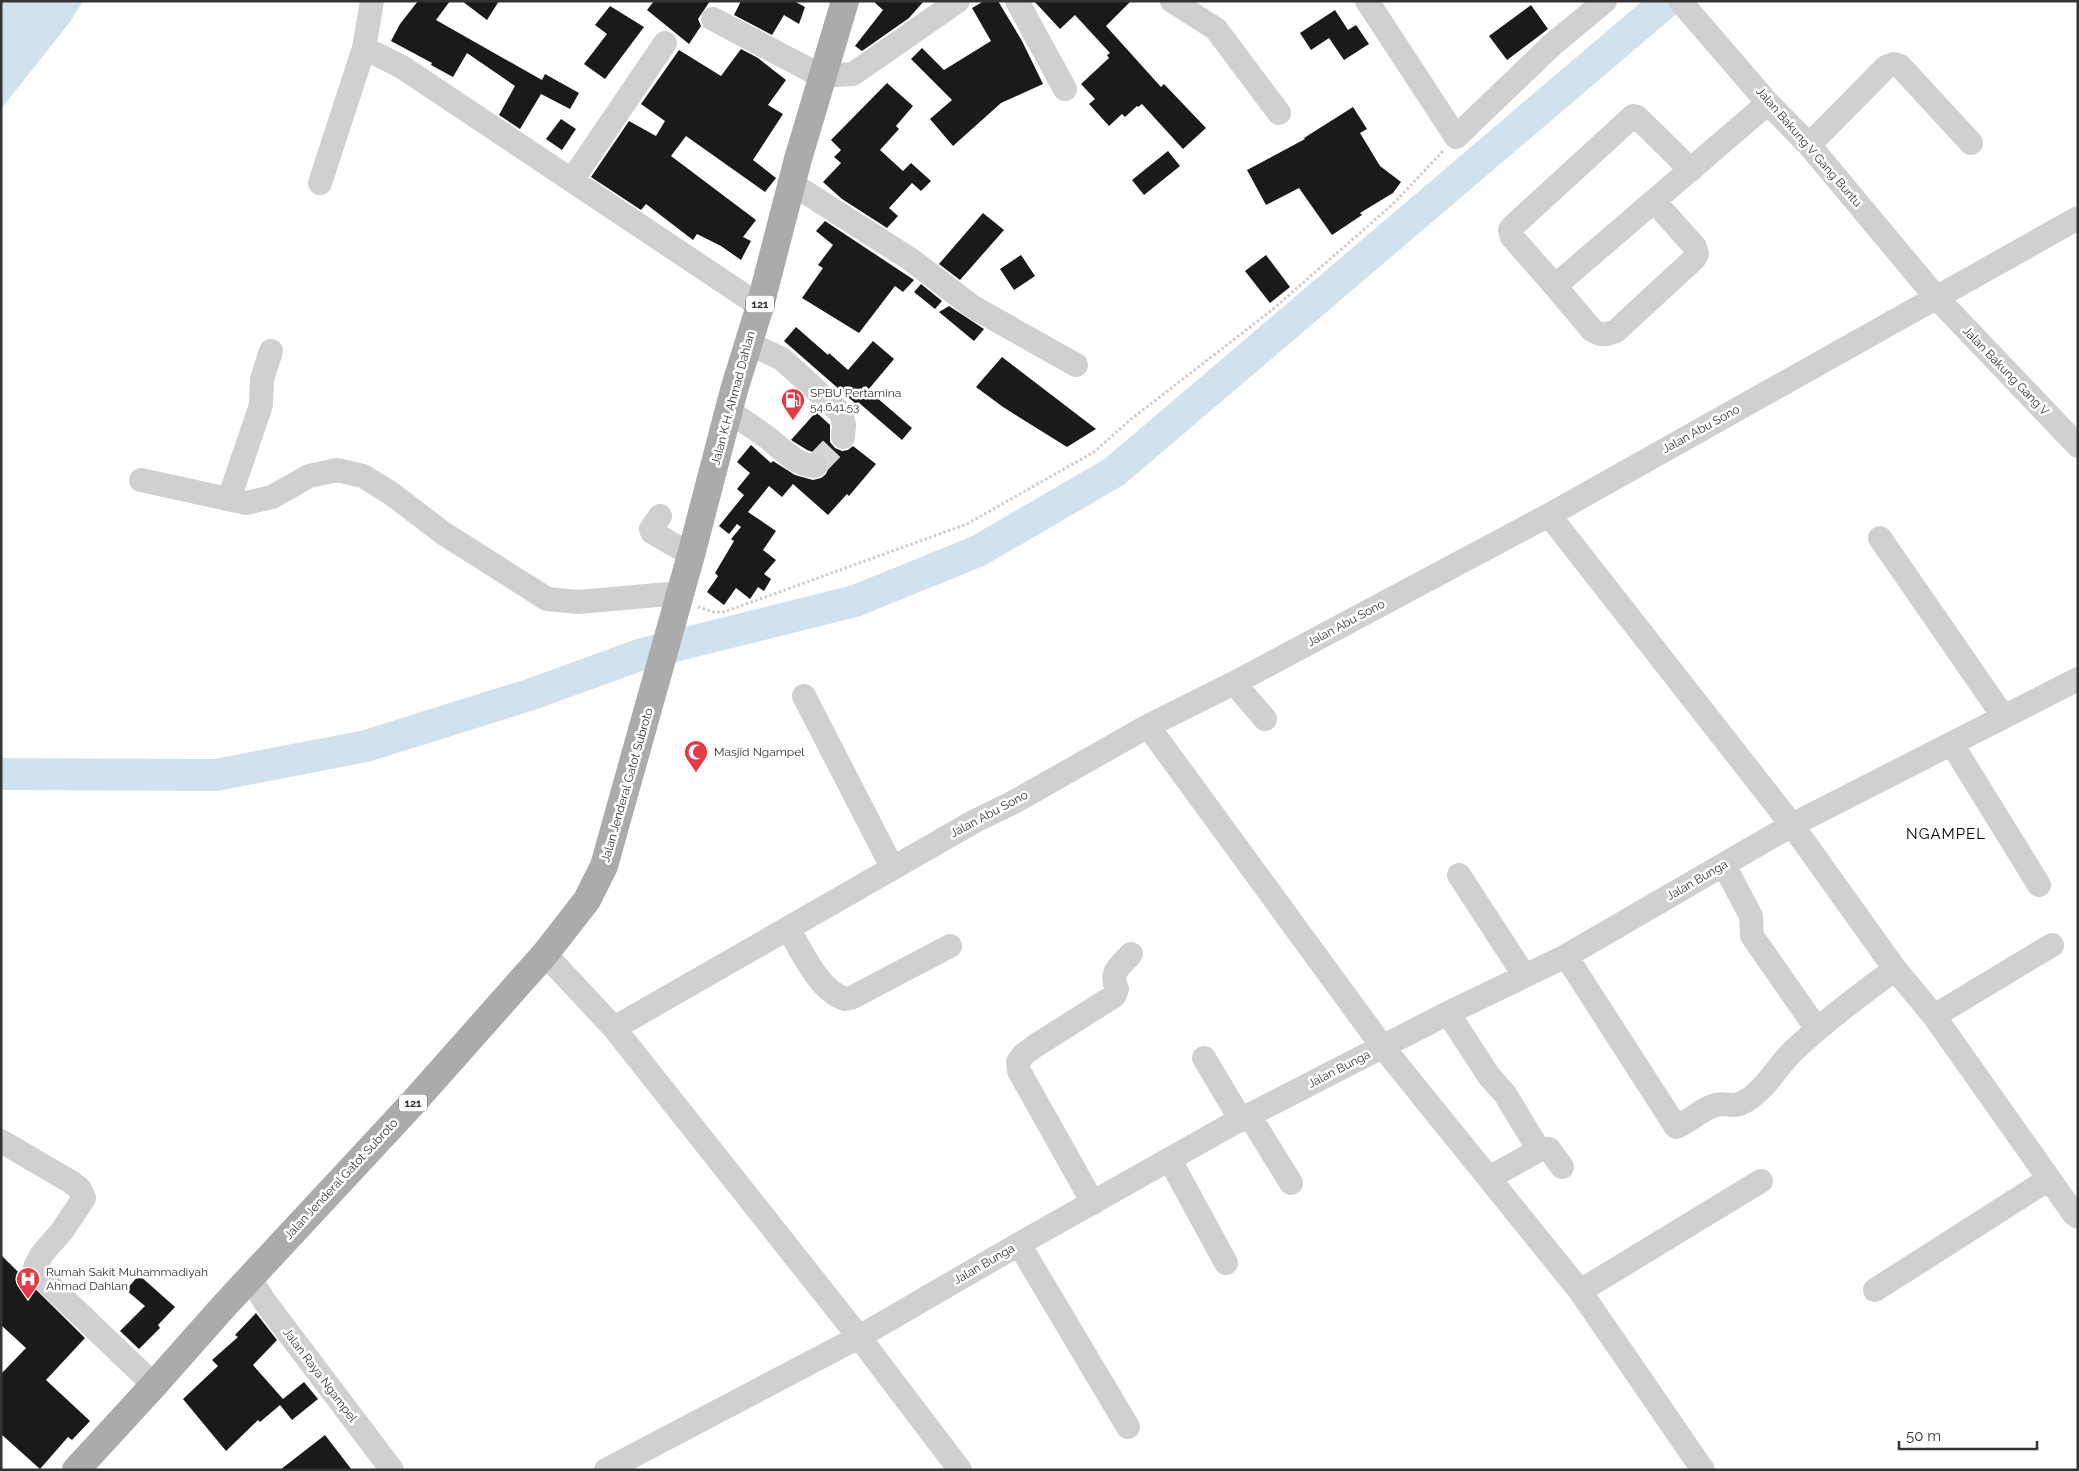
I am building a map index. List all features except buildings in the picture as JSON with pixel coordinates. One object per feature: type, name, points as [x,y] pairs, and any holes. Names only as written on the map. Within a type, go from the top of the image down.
[{"type":"main road","name":"Jalan K.H. Ahmad Dahlan","points":[[656,680],[729,411],[760,306],[791,183],[821,76],[845,1]]},
{"type":"main road","name":"Jalan Jenderal Gatot Subroto","points":[[76,1470],[411,1104],[545,954],[587,900],[604,866],[656,680]]},
{"type":"street","points":[[320,183],[364,48],[372,1]]},
{"type":"street","points":[[713,19],[821,76],[854,74],[958,1]]},
{"type":"street","points":[[1017,1],[1065,89]]},
{"type":"street","points":[[1172,1],[1216,29],[1279,113]]},
{"type":"street","points":[[1367,1],[1456,137],[1553,44],[1605,1]]},
{"type":"street","name":"Jalan Bakung V Gang Buntu","points":[[1683,2],[1768,103],[1809,144],[1935,296]]},
{"type":"street","points":[[572,180],[665,43]]},
{"type":"street","points":[[364,48],[402,66],[760,306]]},
{"type":"street","points":[[1809,144],[1886,67],[1894,64],[1900,66],[1971,143]]},
{"type":"street","points":[[1555,286],[1768,103]]},
{"type":"street","points":[[1654,201],[1695,247],[1697,254],[1694,259],[1616,331],[1606,335],[1598,334],[1592,330],[1512,238],[1510,230],[1629,119],[1637,117],[1691,170]]},
{"type":"street","points":[[791,183],[910,259],[973,307],[1076,364]]},
{"type":"street","name":"Jalan Abu Sono","points":[[614,1028],[975,821],[1014,802],[1148,726],[1234,683],[1549,515],[1935,296],[2078,218]]},
{"type":"street","name":"Jalan Bakung Gang V","points":[[1935,296],[2078,446]]},
{"type":"street","points":[[748,343],[782,359],[841,413],[844,425],[843,437]]},
{"type":"street","points":[[229,500],[261,405],[262,379],[271,352]]},
{"type":"street","points":[[729,411],[768,438],[796,461],[805,466],[815,466]]},
{"type":"street","points":[[141,480],[246,503],[272,497],[309,476],[337,470],[363,476],[392,494],[443,533],[547,599],[578,602],[678,601]]},
{"type":"street","points":[[1549,515],[1792,826],[1895,969],[1934,1016],[2074,1214],[2078,1217]]},
{"type":"street","points":[[660,516],[650,528],[652,532],[691,555]]},
{"type":"street","points":[[1880,538],[2003,716]]},
{"type":"street","name":"Jalan Bunga","points":[[606,1470],[859,1337],[1019,1244],[1245,1117],[1382,1046],[1566,956],[1792,826],[2078,679]]},
{"type":"street","points":[[1234,683],[1265,719]]},
{"type":"street","points":[[804,696],[892,868]]},
{"type":"street","points":[[1148,726],[1382,1046],[1580,1292],[1703,1470]]},
{"type":"street","points":[[1952,744],[2039,885]]},
{"type":"street","points":[[1724,865],[1751,916],[1752,936],[1817,1029]]},
{"type":"street","points":[[1459,875],[1524,975]]},
{"type":"street","points":[[788,928],[820,980],[829,990],[845,999],[852,998],[950,946]]},
{"type":"street","points":[[1934,1016],[2052,945]]},
{"type":"street","points":[[545,954],[614,1028],[859,1337],[960,1470]]},
{"type":"street","points":[[1093,1203],[1019,1071],[1018,1062],[1022,1055],[1035,1046],[1114,996],[1117,989],[1113,980],[1114,973],[1131,954]]},
{"type":"street","points":[[1566,956],[1676,1127],[1695,1114],[1718,1104],[1731,1106],[1742,1103],[1772,1077],[1791,1053],[1817,1029],[1895,969]]},
{"type":"street","points":[[1448,1013],[1489,1076],[1505,1094],[1539,1150]]},
{"type":"street","points":[[1204,1058],[1291,1183]]},
{"type":"street","points":[[1,1141],[80,1189],[84,1198],[35,1266],[38,1274],[154,1385]]},
{"type":"street","points":[[1489,1178],[1539,1150],[1549,1149],[1562,1167]]},
{"type":"street","points":[[1170,1160],[1226,1263]]},
{"type":"street","points":[[1875,1290],[2049,1179]]},
{"type":"street","points":[[1580,1292],[1761,1181]]},
{"type":"street","points":[[1019,1244],[1128,1427]]},
{"type":"street","name":"Jalan Raya Ngampel","points":[[250,1278],[265,1302],[392,1470]]},
{"type":"path","points":[[678,601],[714,612],[724,612],[778,593],[967,524],[1094,452],[1130,420],[1272,310],[1393,204],[1456,137]]},
{"type":"water","points":[[1,1],[83,1],[70,22],[1,109]]},
{"type":"waterway","points":[[1,774],[216,775],[366,746],[532,694],[642,654],[855,601],[978,551],[1114,472],[1667,1]]},
{"type":"tunnel","points":[[815,466],[843,437]]},
{"type":"place","name":"SPBU Pertamina 54.641.53","points":[[793,421]]},
{"type":"place","name":"Masjid Ngampel","points":[[696,773]]},
{"type":"place","name":"Rumah Sakit Muhammadiyah Ahmad Dahlan","points":[[28,1300]]},
{"type":"district","name":"NGAMPEL","points":[[1946,834]]}]
